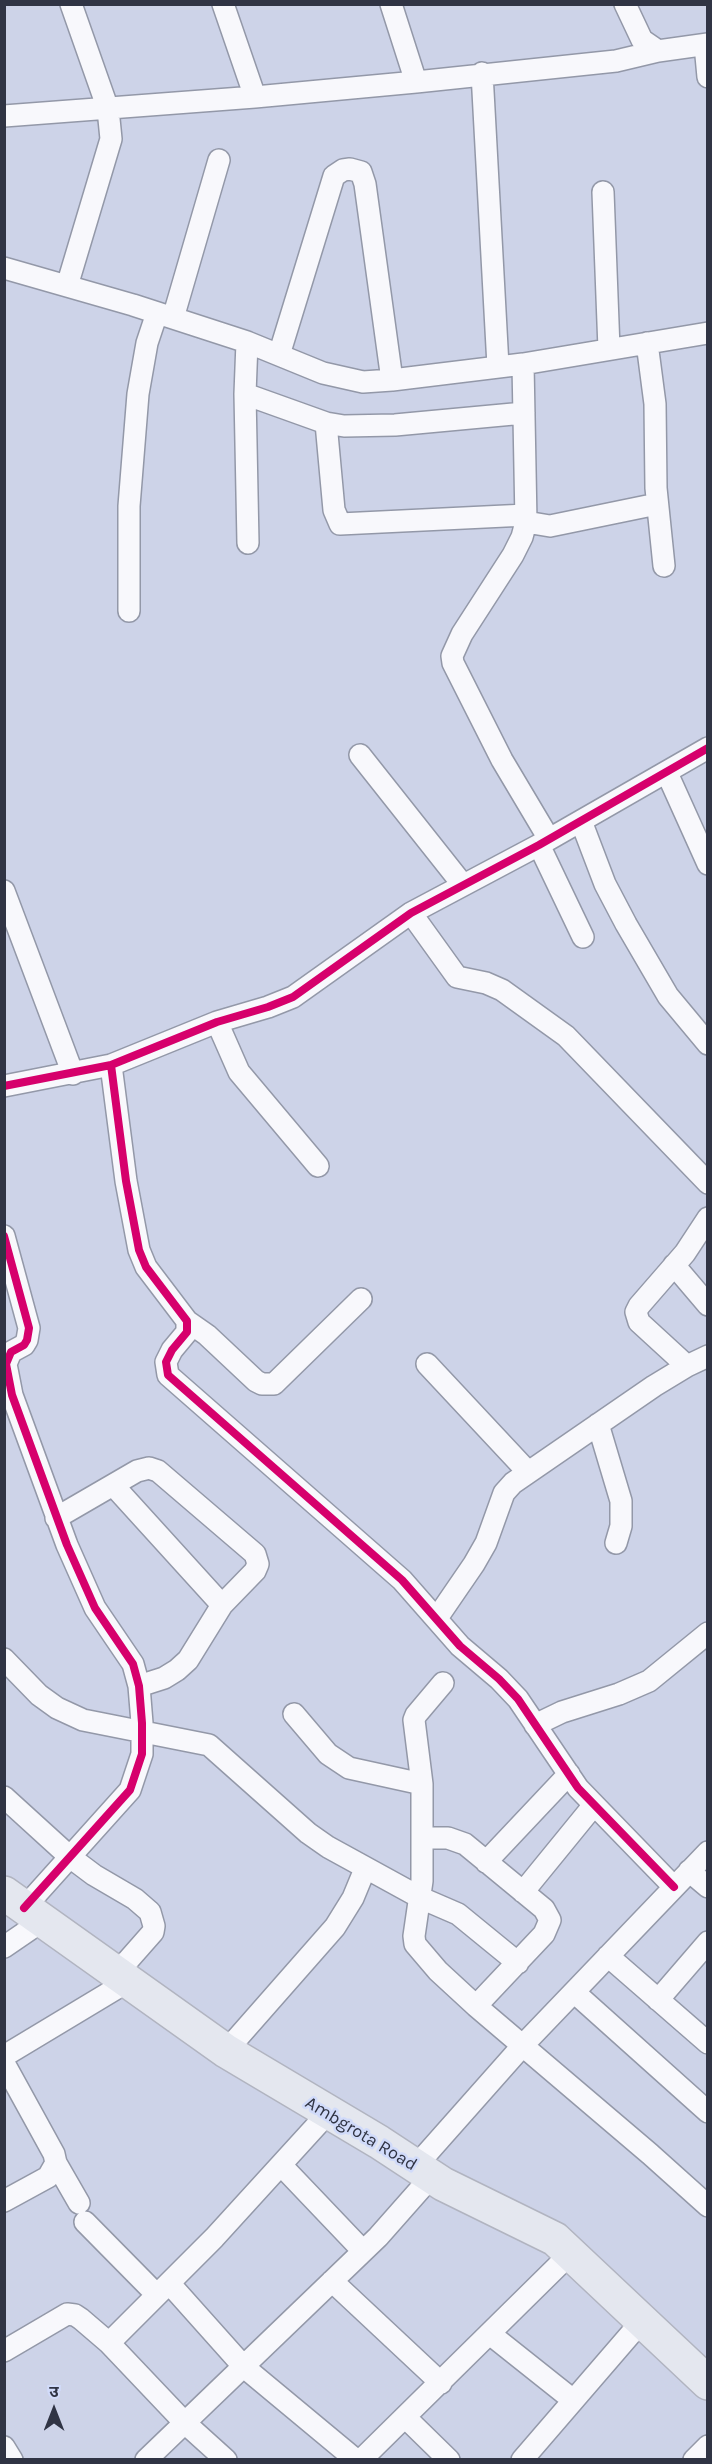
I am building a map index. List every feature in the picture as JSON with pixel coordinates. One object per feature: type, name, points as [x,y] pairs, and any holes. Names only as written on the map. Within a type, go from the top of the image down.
[{"type":"main road","name":"Ambgrota Road","points":[[24,1908],[226,2051],[423,2172],[542,2232],[571,2253],[641,2322],[708,2383]]},
{"type":"street","points":[[67,286],[111,139],[108,109],[71,4]]},
{"type":"street","points":[[223,4],[255,97]]},
{"type":"street","points":[[391,4],[416,81]]},
{"type":"street","points":[[625,4],[642,40],[658,51]]},
{"type":"street","points":[[4,116],[255,97],[616,61],[658,51],[706,45],[708,77]]},
{"type":"street","points":[[482,73],[498,366]]},
{"type":"street","points":[[129,611],[129,506],[138,394],[145,350],[165,316],[219,160]]},
{"type":"street","points":[[279,355],[334,176],[343,170],[357,171],[363,176],[368,200],[392,380]]},
{"type":"street","points":[[603,192],[609,349]]},
{"type":"street","points":[[4,268],[247,342],[342,378],[363,382],[523,364],[708,333]]},
{"type":"street","points":[[247,342],[245,386],[248,543]]},
{"type":"street","points":[[646,343],[655,404],[657,504],[664,566]]},
{"type":"street","points":[[523,364],[526,518],[522,537],[513,555],[462,634],[452,656],[453,663],[544,842],[583,937]]},
{"type":"street","points":[[245,386],[326,423],[344,426],[395,425],[524,413]]},
{"type":"street","points":[[326,423],[334,510],[340,524],[526,518],[550,526],[657,504]]},
{"type":"street","points":[[4,1086],[111,1065],[217,1022],[293,997],[313,985],[411,913],[544,842],[708,748]]},
{"type":"street","points":[[360,755],[463,885]]},
{"type":"street","points":[[667,773],[708,864]]},
{"type":"street","points":[[581,821],[605,884],[626,924],[668,996],[708,1044]]},
{"type":"street","points":[[4,891],[73,1074]]},
{"type":"street","points":[[411,913],[457,977],[486,983],[502,990],[566,1036],[708,1183]]},
{"type":"street","points":[[217,1022],[239,1072],[318,1166]]},
{"type":"street","points":[[111,1065],[126,1181],[139,1250],[146,1267],[187,1322],[207,1335],[256,1381],[262,1384],[274,1384],[361,1299]]},
{"type":"street","points":[[687,1366],[636,1317],[639,1306],[675,1265],[708,1218]]},
{"type":"street","points":[[4,1236],[29,1328],[29,1335],[24,1345],[8,1353],[6,1364],[12,1395],[56,1518],[95,1608],[110,1634],[129,1658],[139,1686],[142,1732],[142,1754],[130,1790],[24,1908],[4,1947]]},
{"type":"street","points":[[675,1265],[708,1305]]},
{"type":"street","points":[[187,1322],[187,1332],[172,1350],[166,1362],[168,1375],[402,1580],[460,1647],[499,1679],[518,1699],[569,1774],[594,1805],[674,1887]]},
{"type":"street","points":[[437,1618],[461,1585],[486,1543],[504,1493],[513,1482],[687,1366],[708,1356]]},
{"type":"street","points":[[427,1364],[528,1472]]},
{"type":"street","points":[[598,1424],[621,1501],[621,1526],[616,1543]]},
{"type":"street","points":[[56,1518],[143,1468],[158,1471],[251,1549],[258,1559],[255,1571],[222,1605],[188,1660],[164,1678],[139,1686]]},
{"type":"street","points":[[113,1485],[222,1605]]},
{"type":"street","points":[[535,1725],[562,1712],[619,1694],[648,1681],[708,1633]]},
{"type":"street","points":[[4,1659],[39,1695],[57,1708],[93,1723],[209,1745],[308,1833],[327,1847],[421,1898],[458,1914],[518,1964]]},
{"type":"street","points":[[444,1683],[414,1720],[422,1784],[421,1898],[415,1944],[438,1971],[476,2006],[524,2044],[708,2206]]},
{"type":"street","points":[[294,1714],[328,1754],[349,1768],[422,1784]]},
{"type":"street","points":[[486,1862],[569,1774]]},
{"type":"street","points":[[4,1797],[70,1857],[94,1875],[135,1899],[150,1912],[153,1918],[153,1932],[121,1978],[4,2056]]},
{"type":"street","points":[[523,1892],[594,1805]]},
{"type":"street","points":[[422,1838],[455,1839],[465,1844],[544,1909],[550,1920],[544,1934],[476,2006]]},
{"type":"street","points":[[146,2460],[363,2251],[524,2044],[708,1852]]},
{"type":"street","points":[[226,2051],[335,1927],[353,1898],[365,1869]]},
{"type":"street","points":[[689,1871],[708,1887]]},
{"type":"street","points":[[658,2000],[704,1954]]},
{"type":"street","points":[[608,1956],[708,2043]]},
{"type":"street","points":[[574,1992],[708,2112]]},
{"type":"street","points":[[4,2063],[54,2154],[56,2163],[82,2213],[244,2367],[356,2460]]},
{"type":"street","points":[[109,2343],[328,2114]]},
{"type":"street","points":[[4,2201],[48,2177],[56,2163]]},
{"type":"street","points":[[281,2165],[363,2251]]},
{"type":"street","points":[[361,2460],[571,2253]]},
{"type":"street","points":[[332,2281],[441,2383]]},
{"type":"street","points":[[4,2350],[67,2314],[75,2315],[109,2343],[185,2423],[226,2460]]},
{"type":"street","points":[[522,2460],[641,2322]]},
{"type":"street","points":[[490,2334],[573,2400]]},
{"type":"street","points":[[405,2417],[449,2460]]},
{"type":"street","points":[[694,2460],[708,2446]]},
{"type":"street","points":[[4,2447],[12,2460]]},
{"type":"cycle path","points":[[4,1086],[111,1065],[217,1022],[293,997],[411,913],[539,845],[708,748]]},
{"type":"cycle path","points":[[111,1065],[126,1181],[139,1250],[146,1267],[187,1321],[187,1332],[172,1350],[166,1362],[168,1375],[402,1580],[460,1646],[499,1679],[518,1699],[578,1788],[674,1887]]},
{"type":"cycle path","points":[[4,1236],[29,1328],[24,1345],[11,1352],[6,1364],[12,1395],[67,1545],[95,1608],[133,1664],[139,1686],[142,1723],[142,1754],[130,1790],[24,1908]]}]
